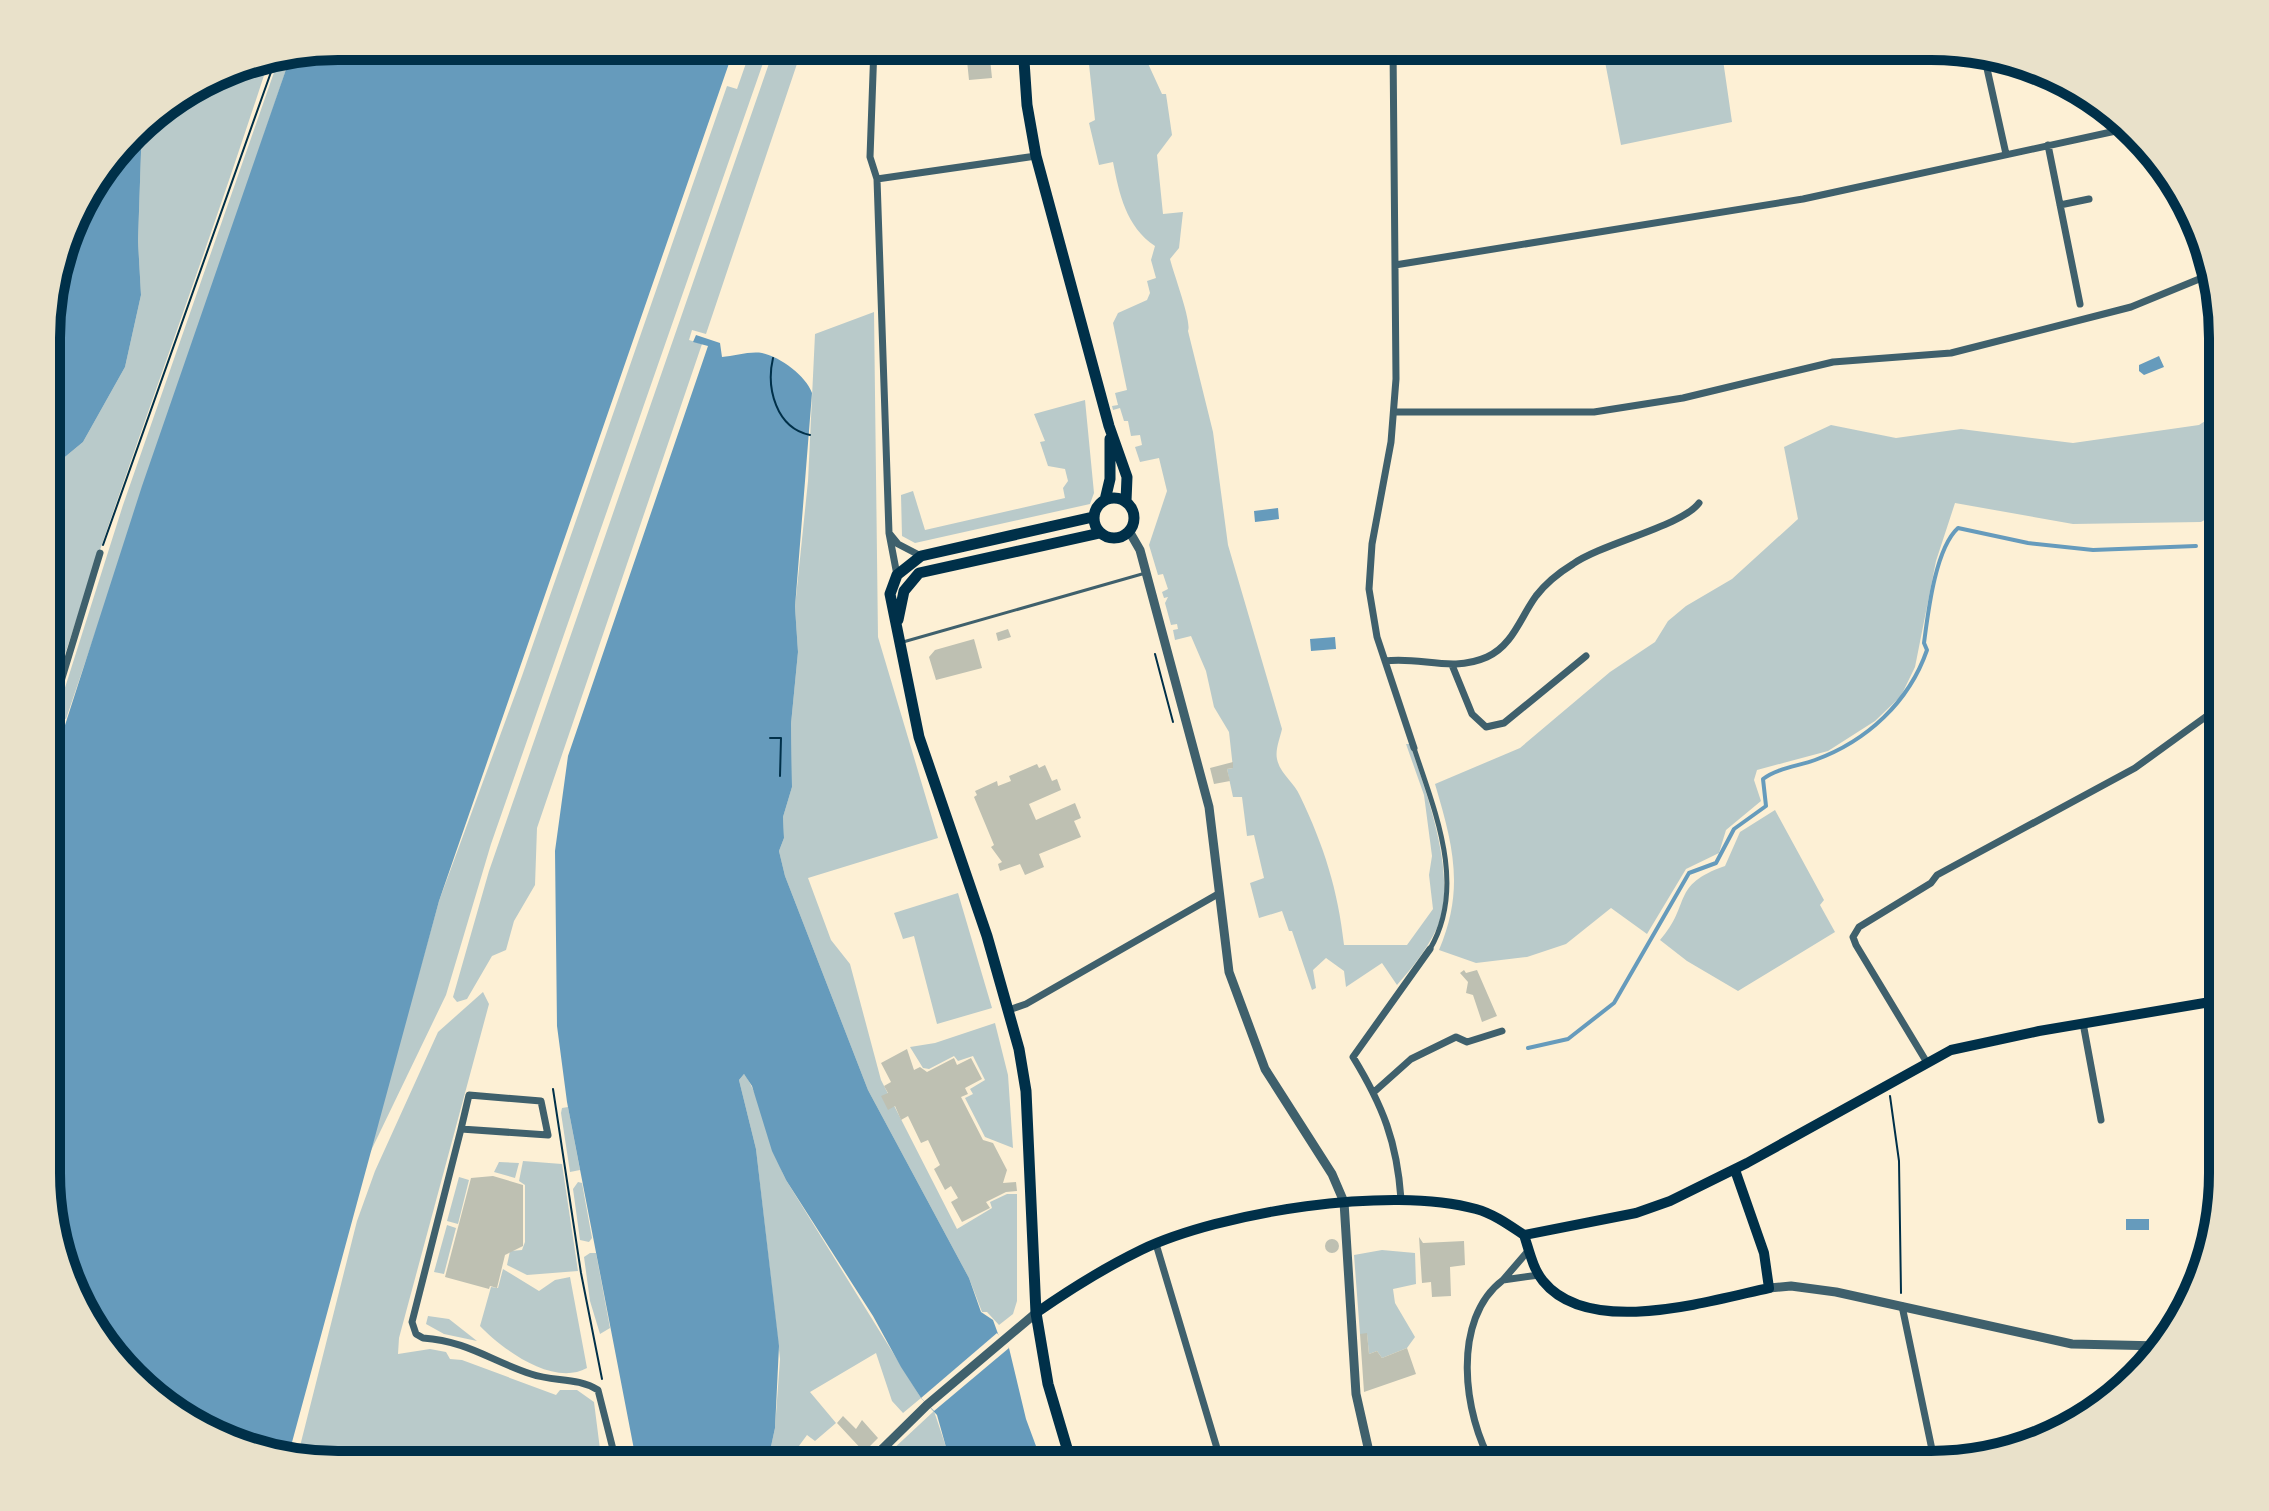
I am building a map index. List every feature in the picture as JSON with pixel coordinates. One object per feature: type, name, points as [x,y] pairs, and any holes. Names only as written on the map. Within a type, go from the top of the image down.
[{"type":"main road","points":[[899,638],[900,601],[909,583],[919,573],[1100,533],[1113,538],[1129,531],[1134,518],[1126,501],[1127,477],[1110,430],[1036,156],[1027,105],[1024,60]]},
{"type":"main road","points":[[1068,1451],[1048,1384],[1036,1313],[1026,1091],[1009,1010],[919,737],[890,594],[897,575],[921,556],[1093,517],[1105,500],[1110,479],[1110,430]]},
{"type":"main road","points":[[1105,500],[1126,501]]},
{"type":"main road","points":[[1093,517],[1100,533]]},
{"type":"main road","points":[[1036,1313],[1156,1244],[1286,1209],[1401,1199],[1478,1209],[1524,1235],[1636,1213],[1735,1170],[1926,1061],[1951,1050],[2083,1023],[2208,1002]]},
{"type":"main road","points":[[1524,1235],[1539,1275],[1566,1301],[1584,1307],[1615,1310],[1683,1306],[1769,1288],[1764,1253],[1735,1170]]},
{"type":"street","points":[[873,60],[870,157],[877,179],[889,533],[897,575]]},
{"type":"street","points":[[1393,60],[1394,412],[1369,563],[1372,615],[1443,836],[1444,925],[1430,949],[1356,1048],[1353,1057],[1387,1118],[1397,1158],[1401,1199]]},
{"type":"street","points":[[1986,65],[2006,154]]},
{"type":"street","points":[[1395,265],[1803,199],[2116,131]]},
{"type":"street","points":[[2048,145],[2080,304]]},
{"type":"street","points":[[877,179],[1036,156]]},
{"type":"street","points":[[2060,205],[2089,199]]},
{"type":"street","points":[[1394,412],[1594,412],[1683,398],[1833,362],[1951,353],[2131,307],[2202,278]]},
{"type":"street","points":[[1385,661],[1452,665],[1485,658],[1504,646],[1542,590],[1575,562],[1687,515],[1699,503]]},
{"type":"street","points":[[1129,531],[1140,550],[1209,807],[1229,972],[1265,1069],[1332,1174],[1344,1202],[1356,1394],[1369,1450]]},
{"type":"street","points":[[889,533],[898,544],[921,556]]},
{"type":"street","points":[[60,685],[100,553]]},
{"type":"street","points":[[1452,665],[1472,714],[1486,727],[1504,723],[1586,656]]},
{"type":"street","points":[[1926,1061],[1853,937],[1859,927],[1937,875],[2135,768],[2208,715]]},
{"type":"street","points":[[1009,1010],[1026,1004],[1218,894]]},
{"type":"street","points":[[2083,1023],[2101,1120]]},
{"type":"street","points":[[1374,1092],[1411,1059],[1456,1037],[1467,1042],[1502,1031]]},
{"type":"street","points":[[461,1129],[548,1135],[541,1101],[469,1095],[412,1322],[416,1334],[475,1348],[527,1373],[586,1383],[598,1390],[613,1451]]},
{"type":"street","points":[[1156,1244],[1218,1450]]},
{"type":"street","points":[[1487,1450],[1472,1417],[1467,1366],[1478,1315],[1488,1293],[1520,1265],[1529,1250]]},
{"type":"street","points":[[1503,1280],[1539,1275]]},
{"type":"street","points":[[1769,1288],[1808,1287],[2072,1344],[2148,1346]]},
{"type":"street","points":[[1902,1306],[1932,1450]]},
{"type":"street","points":[[881,1451],[927,1405],[1036,1313]]},
{"type":"lane","points":[[899,638],[917,638],[1146,573]]},
{"type":"path","points":[[100,553],[273,68]]},
{"type":"path","points":[[773,358],[771,380],[780,415],[792,428],[810,435]]},
{"type":"path","points":[[1155,645],[1155,658],[1173,722]]},
{"type":"path","points":[[770,738],[781,738],[780,776]]},
{"type":"path","points":[[1886,1084],[1899,1161],[1902,1306]]},
{"type":"path","points":[[553,1089],[581,1273],[603,1376],[600,1382]]},
{"type":"shaded area","points":[[747,60],[764,60],[491,844],[446,995],[367,1159],[439,901],[522,676],[727,86],[737,89]]},
{"type":"shaded area","points":[[770,60],[798,60],[706,334],[692,330],[689,340],[702,344],[537,828],[535,885],[514,921],[506,950],[492,956],[467,999],[457,1002],[453,997],[489,871]]},
{"type":"shaded area","points":[[1089,60],[1146,60],[1162,94],[1166,94],[1172,135],[1157,155],[1163,214],[1183,212],[1179,248],[1170,259],[1185,308],[1213,432],[1228,545],[1282,729],[1277,759],[1300,796],[1323,851],[1334,887],[1344,945],[1407,945],[1433,909],[1429,875],[1432,856],[1424,795],[1406,744],[1410,744],[1432,811],[1443,862],[1444,887],[1436,930],[1397,985],[1382,963],[1346,987],[1344,971],[1326,958],[1313,970],[1316,988],[1312,990],[1282,911],[1259,918],[1250,883],[1264,878],[1254,835],[1247,836],[1242,797],[1233,797],[1227,769],[1233,768],[1229,732],[1214,707],[1206,671],[1191,636],[1175,640],[1173,630],[1178,629],[1177,624],[1171,625],[1165,603],[1168,597],[1164,598],[1162,592],[1168,589],[1163,574],[1158,575],[1149,545],[1167,491],[1159,458],[1140,462],[1135,447],[1142,445],[1140,435],[1131,436],[1128,421],[1124,421],[1120,408],[1113,410],[1112,406],[1118,405],[1115,393],[1127,390],[1113,323],[1118,313],[1147,300],[1150,293],[1147,281],[1156,278],[1151,260],[1155,246],[1137,229],[1125,208],[1113,162],[1099,165],[1089,123],[1095,120]]},
{"type":"shaded area","points":[[1605,60],[1723,60],[1732,122],[1621,145]]},
{"type":"shaded area","points":[[288,64],[66,719],[60,717],[60,703],[123,505],[276,67]]},
{"type":"shaded area","points":[[266,69],[60,671],[60,461],[83,442],[125,367],[141,295],[138,241],[141,143],[199,97]]},
{"type":"shaded area","points":[[874,312],[878,637],[938,838],[808,878],[831,940],[850,964],[881,1080],[957,1229],[992,1208],[990,1202],[1007,1194],[1017,1194],[1017,1301],[1013,1314],[999,1325],[987,1312],[982,1312],[969,1278],[868,1090],[785,876],[779,851],[784,838],[783,817],[792,787],[791,724],[798,652],[795,607],[808,481],[815,334]]},
{"type":"shaded area","points":[[1085,400],[1094,493],[1090,504],[915,543],[902,536],[901,495],[913,491],[925,530],[1065,498],[1063,488],[1068,481],[1065,469],[1048,466],[1040,442],[1045,441],[1034,414]]},
{"type":"shaded area","points":[[2208,419],[2208,518],[2201,522],[2073,524],[1955,503],[1936,561],[1915,667],[1901,696],[1875,721],[1828,751],[1757,770],[1754,780],[1761,801],[1726,830],[1719,853],[1686,869],[1647,934],[1611,908],[1566,944],[1527,957],[1476,963],[1439,950],[1452,907],[1454,867],[1435,784],[1520,748],[1610,672],[1655,642],[1668,621],[1686,606],[1732,579],[1798,519],[1784,447],[1831,425],[1896,438],[1961,429],[2073,443],[2199,425]]},
{"type":"shaded area","points":[[1775,810],[1824,900],[1820,905],[1835,932],[1738,991],[1687,961],[1660,940],[1670,927],[1689,888],[1708,873],[1725,866],[1740,832]]},
{"type":"shaded area","points":[[958,893],[992,1008],[937,1024],[914,936],[903,939],[894,913]]},
{"type":"shaded area","points":[[483,992],[489,1004],[399,1338],[398,1354],[430,1349],[446,1352],[450,1359],[462,1360],[556,1395],[560,1390],[577,1390],[594,1402],[600,1451],[299,1449],[357,1221],[375,1171],[438,1032]]},
{"type":"shaded area","points":[[995,1023],[1008,1075],[1013,1148],[985,1137],[965,1098],[973,1094],[970,1089],[985,1080],[973,1056],[958,1061],[954,1056],[929,1069],[923,1068],[910,1047],[935,1043]]},
{"type":"shaded area","points":[[744,1074],[750,1083],[786,1180],[921,1398],[903,1413],[892,1401],[876,1353],[810,1392],[836,1423],[815,1441],[807,1435],[795,1451],[770,1451],[775,1428],[780,1359],[756,1149],[739,1080]]},
{"type":"shaded area","points":[[568,1107],[580,1170],[570,1172],[561,1113],[562,1108]]},
{"type":"shaded area","points":[[523,1161],[562,1164],[578,1271],[527,1275],[507,1265],[510,1251],[522,1250],[525,1242],[525,1185],[519,1181]]},
{"type":"shaded area","points":[[499,1162],[519,1163],[515,1178],[494,1172]]},
{"type":"shaded area","points":[[459,1177],[469,1180],[458,1224],[447,1221]]},
{"type":"shaded area","points":[[578,1182],[582,1183],[592,1238],[589,1242],[580,1240],[573,1189]]},
{"type":"shaded area","points":[[447,1225],[456,1228],[444,1274],[434,1272]]},
{"type":"shaded area","points":[[1382,1250],[1415,1253],[1416,1284],[1393,1289],[1395,1303],[1415,1337],[1407,1348],[1382,1358],[1377,1351],[1369,1354],[1367,1334],[1360,1334],[1354,1255]]},
{"type":"shaded area","points":[[596,1253],[610,1328],[600,1334],[590,1301],[584,1257]]},
{"type":"shaded area","points":[[503,1269],[539,1291],[555,1280],[570,1277],[587,1368],[574,1373],[544,1369],[501,1345],[480,1326],[491,1287],[498,1288]]},
{"type":"shaded area","points":[[428,1316],[449,1319],[477,1341],[444,1334],[426,1324]]},
{"type":"shaded area","points":[[934,1411],[948,1451],[891,1451]]},
{"type":"water","points":[[338,60],[730,60],[439,901],[291,1447],[249,1436],[215,1422],[184,1404],[141,1370],[107,1327],[89,1296],[75,1262],[62,1209],[60,741],[142,486],[288,64]]},
{"type":"water","points":[[141,143],[138,241],[141,295],[125,367],[83,442],[60,461],[60,338],[62,302],[69,266],[97,199]]},
{"type":"water","points":[[696,335],[720,343],[722,357],[747,353],[769,355],[799,374],[812,393],[795,607],[798,652],[791,724],[792,787],[783,817],[784,838],[779,851],[785,876],[868,1090],[969,1278],[981,1312],[993,1320],[1001,1342],[1009,1348],[1026,1419],[1038,1451],[948,1451],[937,1415],[921,1398],[901,1367],[873,1316],[786,1180],[772,1151],[752,1086],[744,1074],[739,1080],[756,1149],[779,1346],[775,1428],[770,1451],[634,1451],[567,1102],[557,1026],[555,851],[568,756],[708,346],[693,342]]},
{"type":"water","points":[[2159,356],[2164,367],[2144,375],[2139,371],[2139,365]]},
{"type":"water","points":[[1278,508],[1279,519],[1255,522],[1254,511]]},
{"type":"water","points":[[1335,637],[1336,649],[1311,651],[1310,639]]},
{"type":"water","points":[[2126,1219],[2149,1219],[2149,1230],[2126,1230]]},
{"type":"water","points":[[1718,1447],[1747,1447],[1747,1450],[1718,1450]]},
{"type":"pier","points":[[997,1333],[1009,1348],[934,1411],[921,1398]]},
{"type":"building","points":[[967,60],[990,60],[992,78],[969,80]]},
{"type":"building","points":[[1008,629],[1011,637],[998,641],[996,633]]},
{"type":"building","points":[[974,639],[982,668],[936,680],[929,657],[935,650]]},
{"type":"building","points":[[1233,762],[1233,768],[1227,769],[1230,781],[1214,784],[1210,768]]},
{"type":"building","points":[[1037,764],[1039,768],[1045,765],[1052,781],[1057,779],[1061,790],[1029,804],[1036,820],[1075,803],[1081,818],[1074,821],[1081,837],[1039,854],[1044,867],[1025,875],[1020,864],[1000,871],[998,864],[1002,862],[991,847],[994,845],[974,797],[977,795],[975,791],[997,781],[998,786],[1011,781],[1009,776]]},
{"type":"building","points":[[1464,970],[1466,973],[1477,970],[1497,1016],[1482,1022],[1473,995],[1466,993],[1468,982],[1460,973]]},
{"type":"building","points":[[907,1049],[914,1070],[920,1067],[927,1072],[954,1058],[957,1065],[971,1058],[982,1079],[965,1088],[968,1094],[961,1097],[983,1140],[993,1143],[1007,1170],[1003,1183],[1016,1182],[1017,1191],[1006,1192],[986,1202],[990,1208],[962,1222],[951,1202],[958,1198],[951,1186],[945,1190],[934,1169],[940,1165],[928,1140],[921,1143],[908,1116],[901,1120],[895,1106],[888,1110],[881,1096],[888,1093],[884,1086],[891,1082],[881,1063]]},
{"type":"building","points":[[493,1176],[523,1185],[523,1246],[505,1255],[497,1288],[490,1286],[489,1289],[445,1277],[471,1178]]},
{"type":"building","points":[[1419,1237],[1423,1243],[1464,1241],[1465,1265],[1450,1267],[1451,1296],[1432,1297],[1431,1282],[1422,1283]]},
{"type":"building","points":[[1332,1239],[1339,1246],[1332,1253],[1325,1246]]},
{"type":"building","points":[[1367,1333],[1369,1354],[1377,1351],[1382,1358],[1407,1348],[1416,1374],[1364,1392],[1360,1334]]},
{"type":"building","points":[[843,1416],[856,1429],[862,1420],[878,1438],[863,1451],[837,1423]]},
{"type":"waterway","points":[[1528,1048],[1568,1039],[1614,1003],[1689,873],[1716,863],[1734,829],[1766,806],[1763,779],[1815,760],[1852,742],[1869,731],[1897,703],[1927,650],[1924,643],[1938,566],[1950,538],[1958,528],[2028,543],[2093,550],[2196,546]]}]
